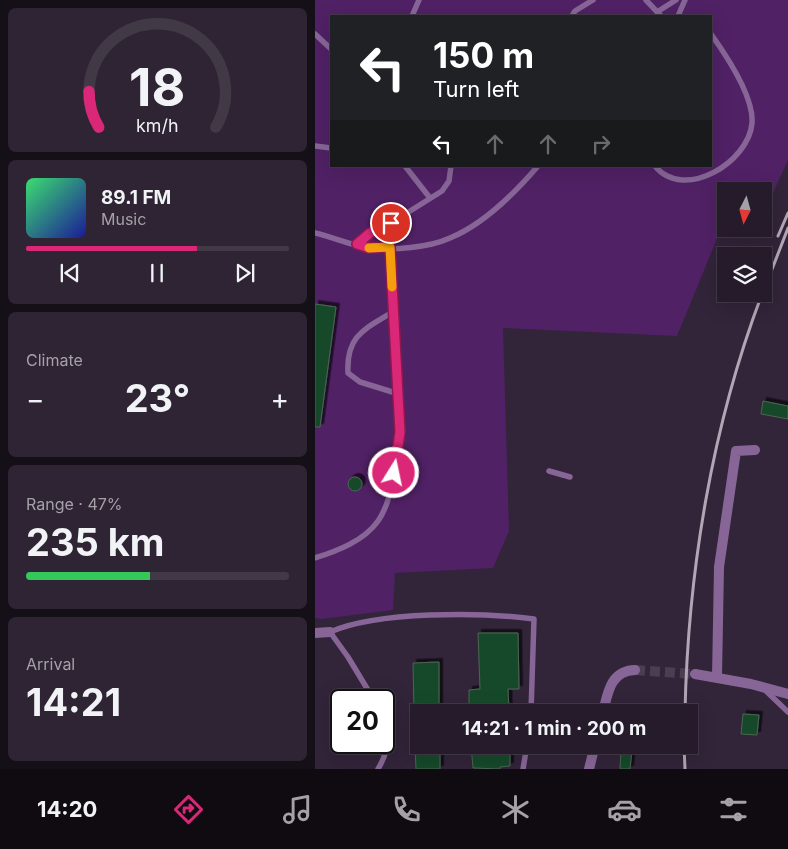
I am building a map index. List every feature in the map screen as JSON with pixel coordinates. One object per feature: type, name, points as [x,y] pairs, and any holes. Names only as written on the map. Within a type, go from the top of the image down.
[{"type":"street","points":[[717,677],[719,567],[736,451],[755,450]]},
{"type":"street","points":[[315,633],[330,632]]},
{"type":"street","points":[[606,704],[615,678],[622,672],[635,670]]},
{"type":"street","points":[[695,674],[762,686],[788,694]]},
{"type":"street","points":[[589,769],[593,754]]},
{"type":"lane","points":[[412,15],[419,0]]},
{"type":"lane","points":[[573,15],[575,11],[593,0]]},
{"type":"lane","points":[[646,0],[659,14],[676,0]]},
{"type":"lane","points":[[679,15],[685,0]]},
{"type":"lane","points":[[315,34],[330,48]]},
{"type":"lane","points":[[656,167],[661,174],[671,178],[686,180],[706,177],[738,153],[748,139],[753,122],[743,87],[725,53],[712,35]]},
{"type":"lane","points":[[315,146],[330,148]]},
{"type":"lane","points":[[406,167],[431,198]]},
{"type":"lane","points":[[357,244],[370,233],[442,191],[449,181],[451,167]]},
{"type":"lane","points":[[315,233],[369,248],[427,244],[449,239],[466,230],[520,189],[537,167]]},
{"type":"lane","points":[[315,558],[347,546],[378,522],[387,500],[397,459],[400,432],[399,394],[390,247]]},
{"type":"lane","points":[[394,311],[355,336],[347,357],[347,373],[360,382],[399,394]]},
{"type":"lane","points":[[549,470],[570,477]]},
{"type":"lane","points":[[367,689],[330,632],[348,624],[389,619],[456,616],[534,618],[531,704]]},
{"type":"lane","points":[[762,686],[788,712]]},
{"type":"lane","points":[[378,769],[386,754]]},
{"type":"lane","points":[[523,769],[526,754]]},
{"type":"shaded area","points":[[315,0],[788,0],[788,160],[773,193],[773,182],[717,182],[717,238],[677,336],[503,328],[509,531],[493,568],[395,573],[393,610],[321,619],[315,618]]},
{"type":"building","points":[[315,304],[336,307],[320,427],[315,427]]},
{"type":"building","points":[[763,401],[788,406],[788,419],[761,414]]},
{"type":"building","points":[[355,477],[360,479],[362,484],[360,489],[355,491],[350,489],[348,484],[350,479]]},
{"type":"building","points":[[478,633],[518,633],[519,689],[508,689],[509,704],[469,704],[469,690],[480,689]]},
{"type":"building","points":[[439,662],[439,704],[414,704],[413,663]]},
{"type":"building","points":[[743,714],[759,715],[757,735],[741,734]]},
{"type":"building","points":[[415,754],[440,754],[440,769],[416,769]]},
{"type":"building","points":[[472,754],[510,754],[510,766],[500,767],[500,769],[473,768]]},
{"type":"building","points":[[621,754],[632,754],[630,769],[620,769]]},
{"type":"tunnel","points":[[635,670],[695,674]]},
{"type":"railway","points":[[778,236],[788,213]]},
{"type":"railway","points":[[772,269],[788,228]]},
{"type":"railway","points":[[685,704],[691,606],[706,500],[716,447],[729,395],[759,302]]},
{"type":"railway","points":[[684,754],[685,769]]},
{"type":"slow traffic","points":[[369,248],[390,247],[392,287]]},
{"type":"route","points":[[391,223],[370,233],[357,244],[369,248],[390,247],[400,432],[394,473]]}]
